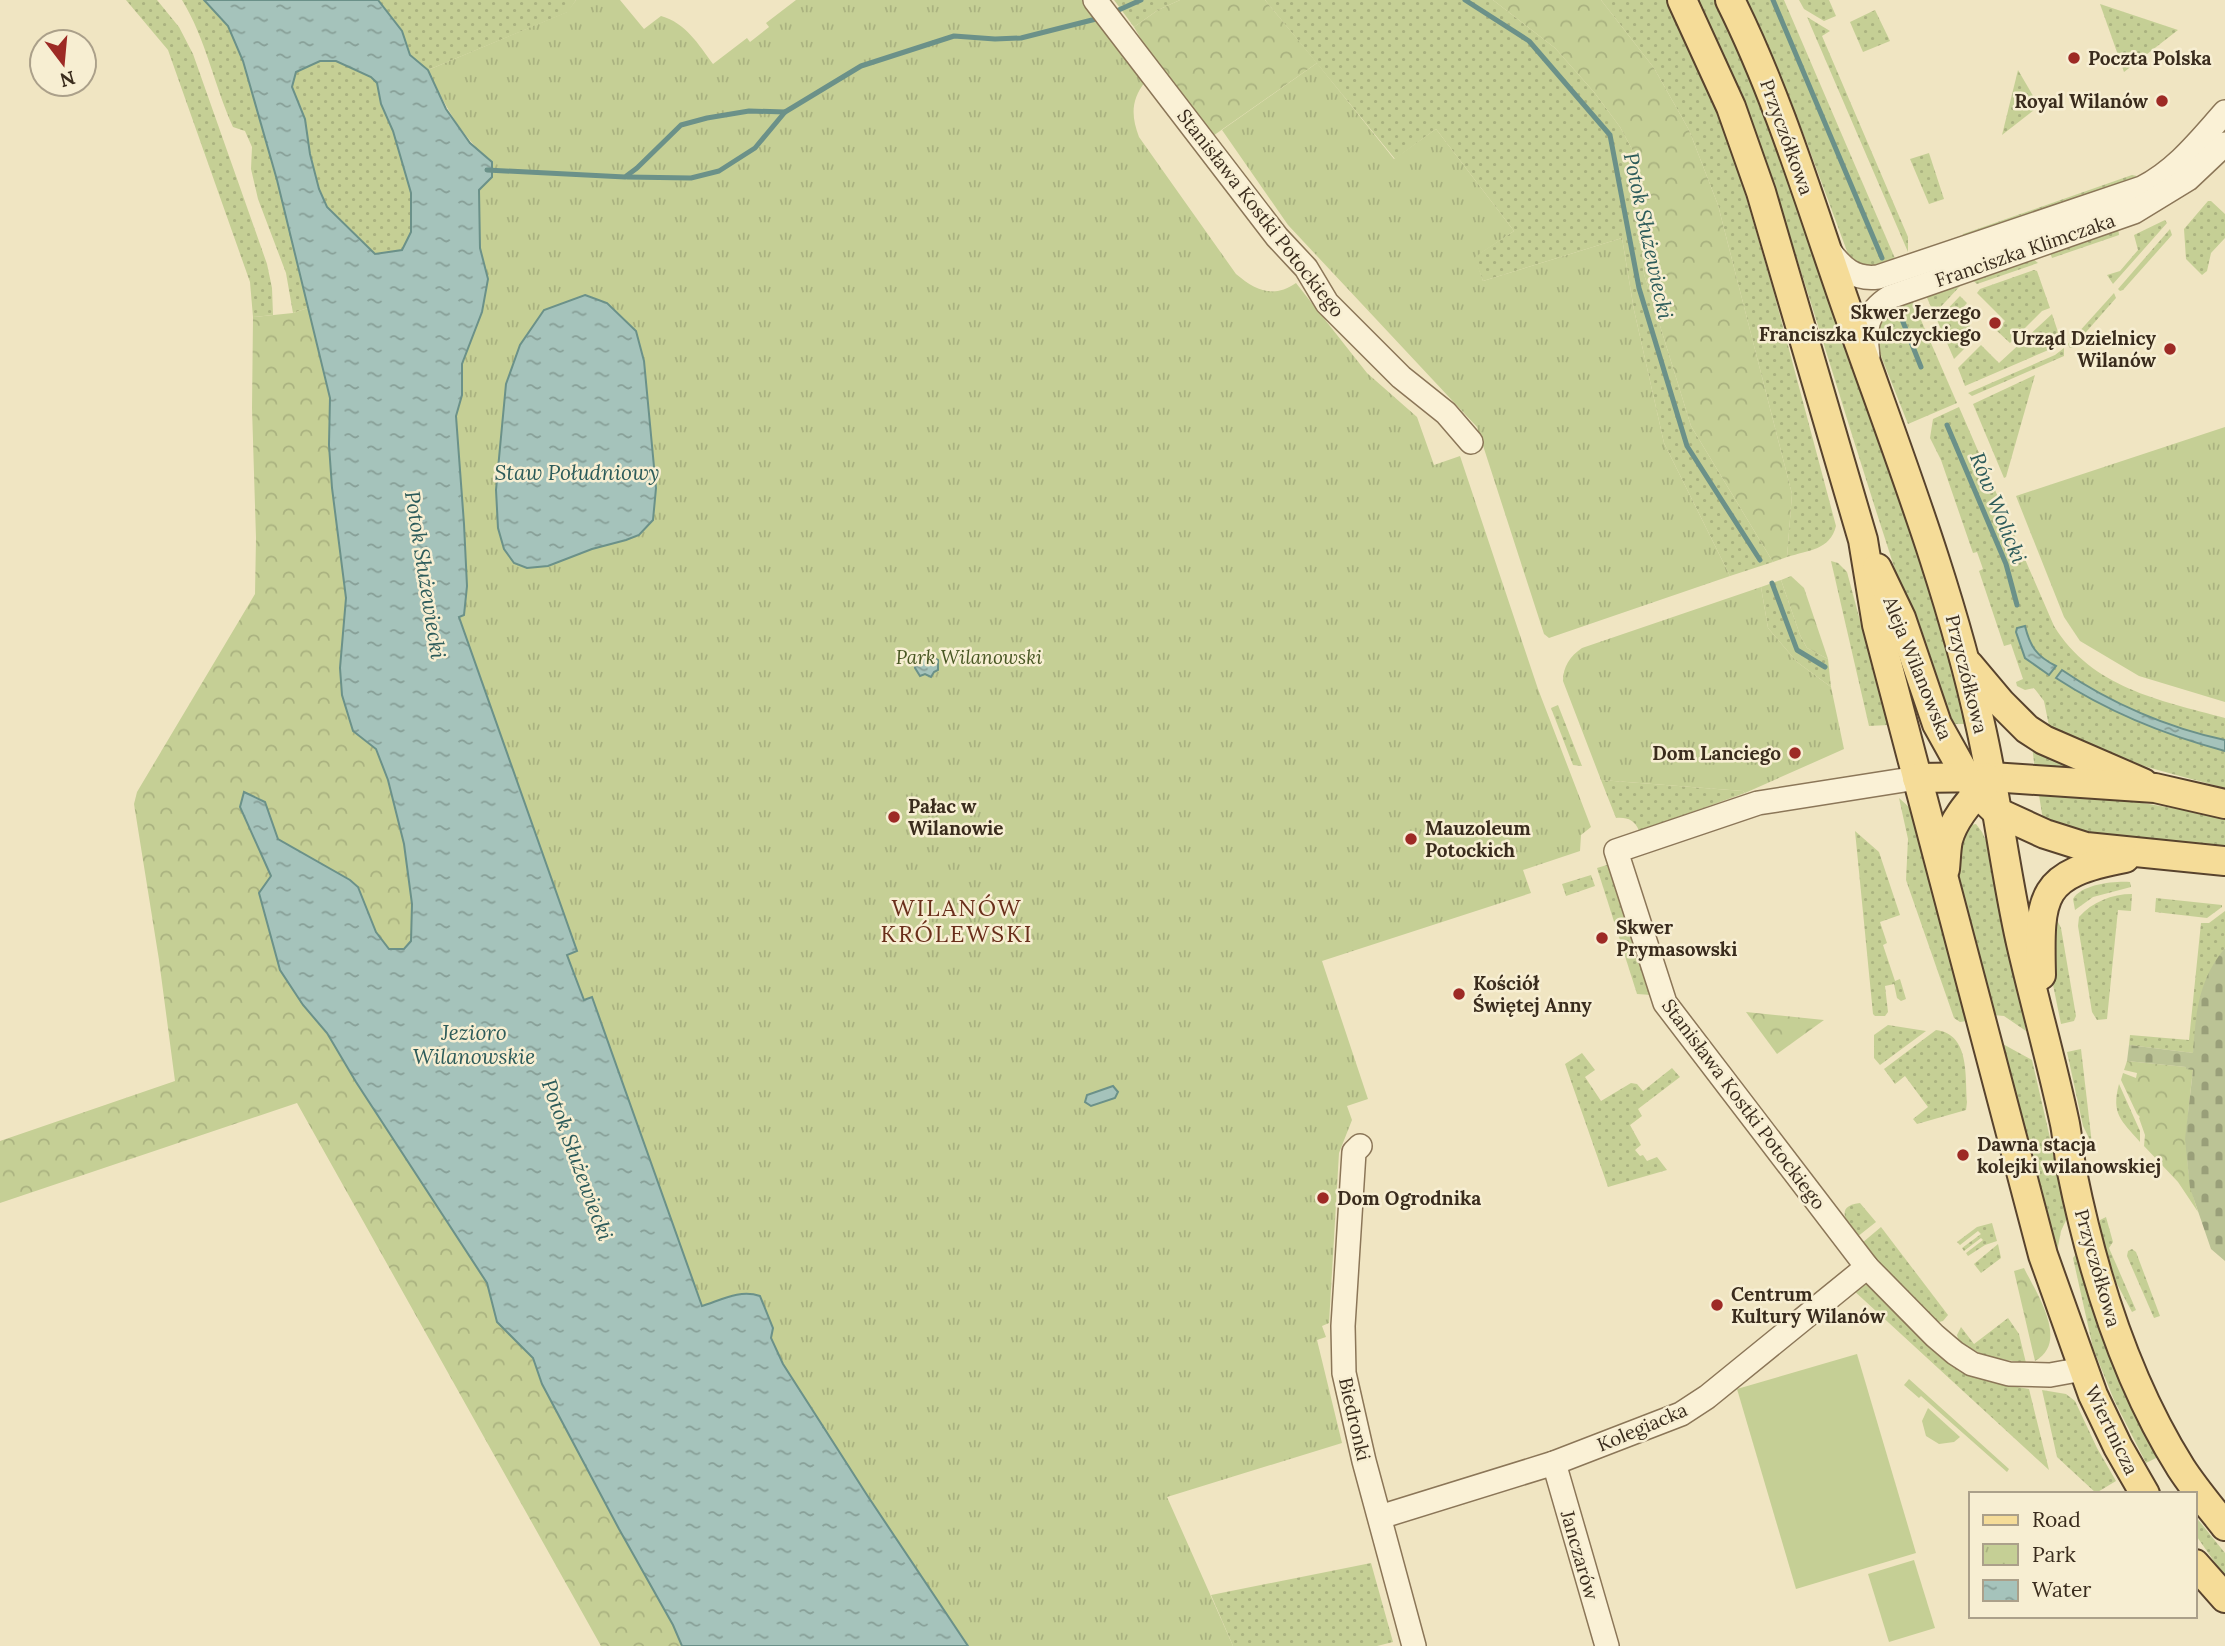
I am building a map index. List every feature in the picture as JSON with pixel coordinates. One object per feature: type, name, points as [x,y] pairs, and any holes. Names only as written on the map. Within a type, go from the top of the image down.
[{"type":"main road","points":[[1682,0],[1731,107],[1760,192],[1863,540],[1877,625],[2043,1255],[2083,1369]]},
{"type":"main road","name":"Przyczółkowa","points":[[1730,0],[1760,65],[1782,122],[1915,497],[1965,660],[1983,790],[2042,1023],[2082,1215],[2108,1307],[2130,1370],[2152,1417],[2181,1468],[2225,1526]]},
{"type":"main road","name":"Aleja Wilanowska","points":[[1863,540],[1901,618],[1937,724],[1983,790]]},
{"type":"main road","points":[[1965,660],[2001,703],[2027,729],[2044,740],[2155,788],[2225,804]]},
{"type":"main road","points":[[1917,778],[1983,790],[2155,788]]},
{"type":"main road","points":[[1983,790],[2010,820],[2065,842],[2097,849],[2225,861]]},
{"type":"main road","points":[[1944,878],[1948,840],[1954,826],[1983,790]]},
{"type":"main road","points":[[2042,1023],[2040,929],[2043,906],[2048,895],[2067,875],[2081,869],[2147,854]]},
{"type":"main road","name":"Wiertnicza","points":[[2083,1369],[2118,1447],[2144,1492]]},
{"type":"main road","points":[[2197,1566],[2225,1598]]},
{"type":"street","name":"Stanisława Kostki Potockiego","points":[[1096,0],[1277,237],[1306,268],[1327,303],[1401,377],[1446,413],[1471,442]]},
{"type":"street","name":"Franciszka Klimczaka","points":[[1826,246],[1838,262],[1856,276],[1878,277],[1927,261],[2142,188],[2180,162],[2225,112]]},
{"type":"street","name":"Franciszka Klimczaka","points":[[1871,374],[1867,329],[1870,315],[1890,297],[2134,212],[2188,179],[2225,144]]},
{"type":"street","name":"Stanisława Kostki Potockiego","points":[[1867,1267],[1665,1003],[1616,850],[1758,803],[1917,778]]},
{"type":"street","name":"Biedronki","points":[[1360,1146],[1354,1152],[1343,1326],[1344,1373],[1414,1646]]},
{"type":"street","name":"Wiertnicza","points":[[1867,1267],[1934,1336],[1972,1364],[2009,1374],[2050,1375],[2083,1369]]},
{"type":"street","name":"Kolegiacka","points":[[1380,1517],[1554,1463],[1681,1414],[1867,1267]]},
{"type":"street","name":"Janczarów","points":[[1554,1463],[1607,1646]]},
{"type":"green space","points":[[126,0],[157,0],[179,27],[193,54],[267,264],[272,288],[273,315],[253,317],[250,282],[168,50]]},
{"type":"green space","points":[[182,0],[204,0],[228,26],[243,61],[277,180],[308,308],[293,313],[286,273],[258,199],[251,169],[252,147],[245,131],[233,127],[204,46]]},
{"type":"green space","points":[[378,0],[576,0],[568,12],[428,70],[410,55],[402,31]]},
{"type":"green space","name":"Park Wilanowski","points":[[576,0],[620,0],[644,29],[661,16],[670,19],[691,35],[713,64],[747,38],[750,42],[769,27],[766,23],[796,0],[1082,0],[1145,82],[1137,95],[1134,108],[1139,137],[1236,274],[1264,290],[1280,291],[1296,283],[1367,373],[1417,417],[1434,465],[1460,456],[1538,689],[1591,827],[1581,835],[1580,851],[1523,870],[1531,893],[1322,961],[1368,1099],[1347,1106],[1352,1120],[1339,1153],[1329,1323],[1322,1326],[1326,1337],[1317,1340],[1342,1443],[1167,1497],[1233,1646],[968,1646],[783,1364],[771,1337],[734,1295],[702,1306],[592,998],[584,1001],[567,955],[577,951],[459,616],[464,524],[456,416],[462,395],[462,364],[482,312],[488,279],[480,248],[479,190],[492,177],[492,163],[471,142],[455,120],[428,70],[567,12]]},
{"type":"green space","points":[[1114,0],[1180,0],[1158,10],[1134,27]]},
{"type":"green space","points":[[1180,0],[1265,0],[1317,63],[1210,138],[1160,72],[1134,27],[1158,10]]},
{"type":"green space","points":[[1265,0],[1493,0],[1555,48],[1594,92],[1620,127],[1633,151],[1644,274],[1691,426],[1773,562],[1730,576],[1664,443],[1634,310],[1622,238],[1483,281],[1474,257],[1514,231],[1436,129],[1395,159]]},
{"type":"green space","points":[[1493,0],[1601,0],[1654,68],[1689,130],[1718,205],[1792,494],[1787,557],[1773,562],[1691,426],[1644,274],[1633,151],[1620,127],[1594,92],[1555,48]]},
{"type":"green space","points":[[1601,0],[1666,0],[1678,18],[1721,119],[1774,293],[1836,526],[1829,540],[1818,548],[1787,557],[1792,494],[1718,205],[1689,130],[1654,68]]},
{"type":"green space","points":[[1697,0],[1719,0],[1746,58],[1905,508],[1967,724],[1948,724],[1941,707],[1768,172],[1735,85]]},
{"type":"green space","points":[[1743,0],[1784,0],[1897,263],[1870,267],[1859,264],[1848,254],[1804,135]]},
{"type":"green space","points":[[1799,0],[1829,0],[1836,16],[1824,21],[1804,9]]},
{"type":"green space","points":[[2100,4],[2178,30],[2124,72]]},
{"type":"green space","points":[[1875,10],[1890,41],[1863,52],[1850,22]]},
{"type":"green space","points":[[1807,17],[1830,31],[1822,36],[1908,237],[1908,252]]},
{"type":"green space","points":[[320,61],[336,61],[371,77],[377,83],[381,104],[393,131],[411,193],[411,232],[402,250],[375,254],[327,207],[319,189],[305,119],[292,87],[295,72]]},
{"type":"green space","points":[[1317,63],[1394,159],[1436,129],[1514,231],[1475,257],[1483,281],[1622,238],[1634,310],[1664,443],[1730,576],[1549,638],[1544,634],[1477,427],[1288,225],[1222,130]]},
{"type":"green space","points":[[2018,70],[2039,106],[2002,135]]},
{"type":"green space","points":[[1929,153],[1944,199],[1929,204],[1910,159]]},
{"type":"green space","points":[[2132,175],[2139,180],[1959,243],[1963,234]]},
{"type":"green space","points":[[2208,201],[2225,214],[2225,238],[2211,253],[2207,271],[2202,275],[2186,259],[2184,229]]},
{"type":"green space","points":[[2165,220],[2167,223],[2113,284],[2107,275],[2120,271],[2138,250],[2134,235]]},
{"type":"green space","points":[[2118,227],[2119,235],[2052,258],[2049,250]]},
{"type":"green space","points":[[2170,229],[2172,235],[2120,291],[2118,289]]},
{"type":"green space","points":[[2032,258],[2038,263],[1977,284],[1970,278]]},
{"type":"green space","points":[[2037,271],[2050,308],[2042,311],[2010,343],[1996,330],[2005,321],[1977,293],[1980,289]]},
{"type":"green space","points":[[1960,281],[1961,285],[1934,314],[1925,293]]},
{"type":"green space","points":[[2114,293],[2116,298],[2070,348],[2068,344]]},
{"type":"green space","points":[[1960,296],[1967,303],[1962,309],[1975,338],[1954,359],[1937,320]]},
{"type":"green space","points":[[1911,297],[1957,403],[1908,424],[1877,346],[1875,331],[1887,307]]},
{"type":"green space","points":[[308,308],[330,398],[332,488],[346,598],[340,668],[353,731],[376,749],[388,780],[404,844],[412,904],[411,941],[404,949],[389,949],[376,932],[358,887],[278,839],[265,802],[244,793],[240,808],[271,876],[259,893],[303,1005],[327,1033],[487,1283],[497,1322],[533,1358],[542,1384],[682,1646],[601,1646],[297,1103],[0,1203],[0,1141],[175,1081],[134,804],[137,792],[255,594],[253,317],[293,313]]},
{"type":"green space","points":[[2052,314],[2061,341],[2053,348],[1965,386],[1958,368],[1981,345],[1999,363]]},
{"type":"green space","points":[[2064,348],[2064,356],[1972,396],[1968,393],[2055,355]]},
{"type":"green space","points":[[2035,375],[2006,477],[2004,478],[1973,404]]},
{"type":"green space","points":[[1959,407],[2054,626],[2087,664],[2107,678],[2152,697],[2225,718],[2225,788],[2114,757],[2050,731],[2044,701],[2034,688],[2025,690],[2017,686],[2016,682],[2023,679],[2011,644],[2004,646],[1979,571],[1983,569],[1977,552],[1973,553],[1941,460],[1930,438],[1933,419]]},
{"type":"green space","points":[[2225,427],[2225,702],[2139,676],[2080,641],[2064,617],[2016,496]]},
{"type":"green space","points":[[1831,561],[1838,563],[1847,572],[1888,725],[1869,726]]},
{"type":"green space","points":[[1791,576],[1804,588],[1828,659],[1807,648],[1800,635],[1781,580]]},
{"type":"green space","points":[[1781,580],[1807,648],[1828,659],[1831,687],[1797,662],[1768,628],[1761,587]]},
{"type":"green space","points":[[1761,587],[1768,628],[1797,662],[1831,687],[1844,749],[1745,793],[1601,780],[1563,681],[1564,671],[1571,658],[1582,648]]},
{"type":"green space","points":[[1558,705],[1582,766],[1573,765],[1551,708]]},
{"type":"green space","points":[[2032,746],[2087,769],[2035,770]]},
{"type":"green space","points":[[1601,780],[1745,793],[1639,831],[1630,820],[1616,818]]},
{"type":"green space","points":[[2038,789],[2084,793],[2225,817],[2225,850],[2122,843],[2043,820]]},
{"type":"green space","points":[[1899,798],[1912,814],[1967,1021],[1960,1022],[1954,1018],[1906,880],[1908,839]]},
{"type":"green space","points":[[1976,824],[1990,849],[2026,1031],[2004,1016],[1993,1015],[1959,881],[1959,859],[1964,838],[1970,825]]},
{"type":"green space","points":[[1855,831],[1879,852],[1900,915],[1880,922],[1887,943],[1883,945],[1895,981],[1900,979],[1906,999],[1901,1001],[1897,998],[1894,984],[1885,986],[1888,1012],[1885,1016],[1873,1014]]},
{"type":"green space","points":[[1610,864],[1651,995],[1637,994],[1597,868]]},
{"type":"green space","points":[[1591,875],[1595,886],[1566,896],[1562,884]]},
{"type":"green space","points":[[2130,882],[2131,887],[2093,897],[2075,910],[2073,899],[2083,890],[2107,883]]},
{"type":"green space","points":[[2132,894],[2131,911],[2118,910],[2107,1019],[2097,1020],[2092,1012],[2078,926],[2079,917],[2103,900]]},
{"type":"green space","points":[[2156,898],[2222,907],[2207,918],[2155,912]]},
{"type":"green space","points":[[2052,910],[2061,928],[2076,1016],[2074,1021],[2061,1024],[2050,970]]},
{"type":"green space","points":[[2225,911],[2225,948],[2211,970],[2193,1053],[2129,1045],[2130,1035],[2189,1040],[2201,923],[2209,923]]},
{"type":"green space","points":[[2225,948],[2225,1261],[2211,1249],[2190,1188],[2185,1139],[2193,1070],[2127,1061],[2129,1045],[2193,1053],[2200,998],[2209,973]]},
{"type":"green space","points":[[1746,1012],[1824,1020],[1777,1054]]},
{"type":"green space","points":[[1888,1025],[1926,1031],[1880,1065],[1874,1058],[1874,1035]]},
{"type":"green space","points":[[1936,1030],[1955,1039],[1964,1058],[1966,1110],[1917,1124],[1913,1119],[1928,1107],[1905,1076],[1895,1084],[1884,1069]]},
{"type":"green space","points":[[2001,1043],[2032,1060],[2068,1216],[2061,1231],[2057,1252]]},
{"type":"green space","points":[[2081,1049],[2092,1144],[2083,1126],[2067,1052]]},
{"type":"green space","points":[[1582,1053],[1595,1070],[1585,1077],[1601,1101],[1631,1083],[1637,1084],[1643,1091],[1672,1068],[1680,1077],[1638,1109],[1642,1116],[1630,1125],[1641,1145],[1635,1150],[1647,1161],[1657,1157],[1667,1170],[1608,1187],[1565,1064]]},
{"type":"green space","points":[[2127,1061],[2193,1070],[2187,1124],[2187,1158],[2198,1212],[2178,1182],[2144,1146],[2145,1135],[2140,1117],[2121,1080],[2123,1073],[2136,1078],[2137,1073],[2124,1070]]},
{"type":"green space","points":[[2119,1084],[2140,1131],[2140,1142],[2119,1116],[2116,1103]]},
{"type":"green space","points":[[1860,1203],[1876,1222],[1857,1237],[1845,1212],[1852,1205]]},
{"type":"green space","points":[[2106,1217],[2113,1242],[2109,1248],[2136,1310],[2132,1312],[2116,1282],[2100,1229],[2100,1220]]},
{"type":"green space","points":[[1992,1223],[1997,1241],[1968,1256],[1966,1253],[1983,1240],[1981,1238],[1964,1251],[1962,1248],[1981,1234],[1978,1231],[1960,1245],[1957,1242],[1977,1227]]},
{"type":"green space","points":[[1881,1227],[1948,1315],[1943,1321],[1935,1323],[1889,1276],[1862,1243]]},
{"type":"green space","points":[[1998,1244],[2001,1258],[1981,1273],[1974,1264]]},
{"type":"green space","points":[[2132,1249],[2136,1252],[2160,1316],[2154,1318],[2127,1256]]},
{"type":"green space","points":[[2077,1253],[2126,1395],[2158,1457],[2146,1463],[2114,1400],[2093,1348],[2073,1258]]},
{"type":"green space","points":[[2024,1268],[2042,1303],[2050,1330],[2050,1342],[2045,1353],[2035,1361],[2014,1271]]},
{"type":"green space","points":[[1863,1284],[1870,1285],[1967,1372],[1995,1383],[2029,1389],[2049,1470],[1852,1289]]},
{"type":"green space","points":[[2008,1318],[2019,1334],[2026,1363],[1987,1357],[1959,1342],[1957,1335],[1961,1327],[1974,1344]]},
{"type":"green space","points":[[1857,1354],[1916,1553],[1796,1589],[1737,1389]]},
{"type":"green space","points":[[1909,1379],[2009,1469],[2007,1472],[1921,1396],[1919,1398],[1904,1385]]},
{"type":"green space","points":[[2042,1390],[2066,1394],[2075,1401],[2116,1481],[2095,1492],[2057,1457]]},
{"type":"green space","points":[[1928,1408],[1960,1437],[1954,1442],[1939,1444],[1926,1436],[1922,1421]]},
{"type":"green space","points":[[2197,1518],[2225,1553],[2225,1577],[2197,1537]]},
{"type":"green space","points":[[1914,1560],[1935,1628],[1889,1642],[1868,1574]]},
{"type":"green space","points":[[1371,1563],[1393,1642],[1377,1646],[1233,1646],[1211,1595]]},
{"type":"water","name":"Jezioro Wilanowskie","points":[[204,0],[378,0],[402,31],[410,55],[428,70],[446,109],[470,143],[492,162],[492,177],[479,190],[480,248],[488,279],[482,312],[462,364],[462,395],[456,416],[467,586],[464,615],[459,617],[577,951],[567,955],[584,1000],[592,997],[702,1306],[738,1295],[760,1296],[773,1328],[771,1338],[783,1364],[968,1646],[682,1646],[542,1384],[533,1358],[497,1322],[487,1283],[327,1033],[303,1005],[280,970],[259,893],[271,876],[240,807],[244,792],[265,802],[278,839],[358,887],[376,932],[389,949],[404,949],[411,941],[412,904],[404,844],[388,780],[376,749],[353,731],[342,695],[340,668],[346,598],[332,488],[330,398],[277,180],[243,61],[228,26]],"holes":[[[320,61],[336,61],[371,77],[377,83],[381,104],[393,131],[411,193],[411,232],[402,250],[375,254],[327,207],[319,189],[305,119],[292,87],[296,72]]]},
{"type":"water","name":"Staw Południowy","points":[[585,295],[607,303],[636,331],[644,361],[656,488],[653,520],[639,535],[626,540],[592,549],[548,566],[527,568],[514,563],[504,549],[498,528],[496,490],[506,384],[520,345],[544,310]]},
{"type":"water","points":[[2025,626],[2035,650],[2056,666],[2049,675],[2025,658],[2016,632],[2017,628]]},
{"type":"water","points":[[923,653],[932,653],[938,660],[938,670],[931,677],[925,674],[920,676],[915,668],[914,658]]},
{"type":"water","points":[[2062,670],[2140,713],[2182,729],[2225,740],[2225,751],[2181,738],[2117,712],[2056,678]]},
{"type":"water","points":[[1113,1086],[1118,1092],[1115,1098],[1091,1106],[1085,1102],[1087,1095]]},
{"type":"waterway","name":"Potok Służewiecki","points":[[1112,13],[1141,0]]},
{"type":"waterway","name":"Potok Służewiecki","points":[[1465,0],[1529,41],[1610,135],[1639,288],[1687,446],[1760,560]]},
{"type":"waterway","points":[[1773,0],[1882,258]]},
{"type":"waterway","name":"Potok Służewiecki","points":[[487,170],[625,177],[681,125],[749,111],[785,112],[861,66],[954,36],[1021,38],[1100,18]]},
{"type":"waterway","points":[[627,177],[691,178],[719,171],[755,148],[785,112]]},
{"type":"waterway","points":[[1899,312],[1921,367]]},
{"type":"waterway","name":"Rów Wolicki","points":[[1947,425],[2006,564],[2017,605]]},
{"type":"waterway","name":"Potok Służewiecki","points":[[1772,583],[1797,650],[1825,667]]},
{"type":"place","name":"Poczta Polska","points":[[2074,58]]},
{"type":"place","name":"Royal Wilanów","points":[[2162,101]]},
{"type":"place","name":"Skwer Jerzego Franciszka Kulczyckiego","points":[[1995,323]]},
{"type":"place","name":"Urząd Dzielnicy Wilanów","points":[[2170,349]]},
{"type":"place","name":"Dom Lanciego","points":[[1795,753]]},
{"type":"place","name":"Pałac w Wilanowie","points":[[894,817]]},
{"type":"place","name":"Mauzoleum Potockich","points":[[1411,839]]},
{"type":"place","name":"Skwer Prymasowski","points":[[1602,938]]},
{"type":"place","name":"Kościół Świętej Anny","points":[[1459,994]]},
{"type":"place","name":"Dawna stacja kolejki wilanowskiej","points":[[1963,1155]]},
{"type":"place","name":"Dom Ogrodnika","points":[[1323,1198]]},
{"type":"place","name":"Centrum Kultury Wilanów","points":[[1717,1305]]},
{"type":"district","name":"WILANÓW KRÓLEWSKI","points":[[957,921]]}]
